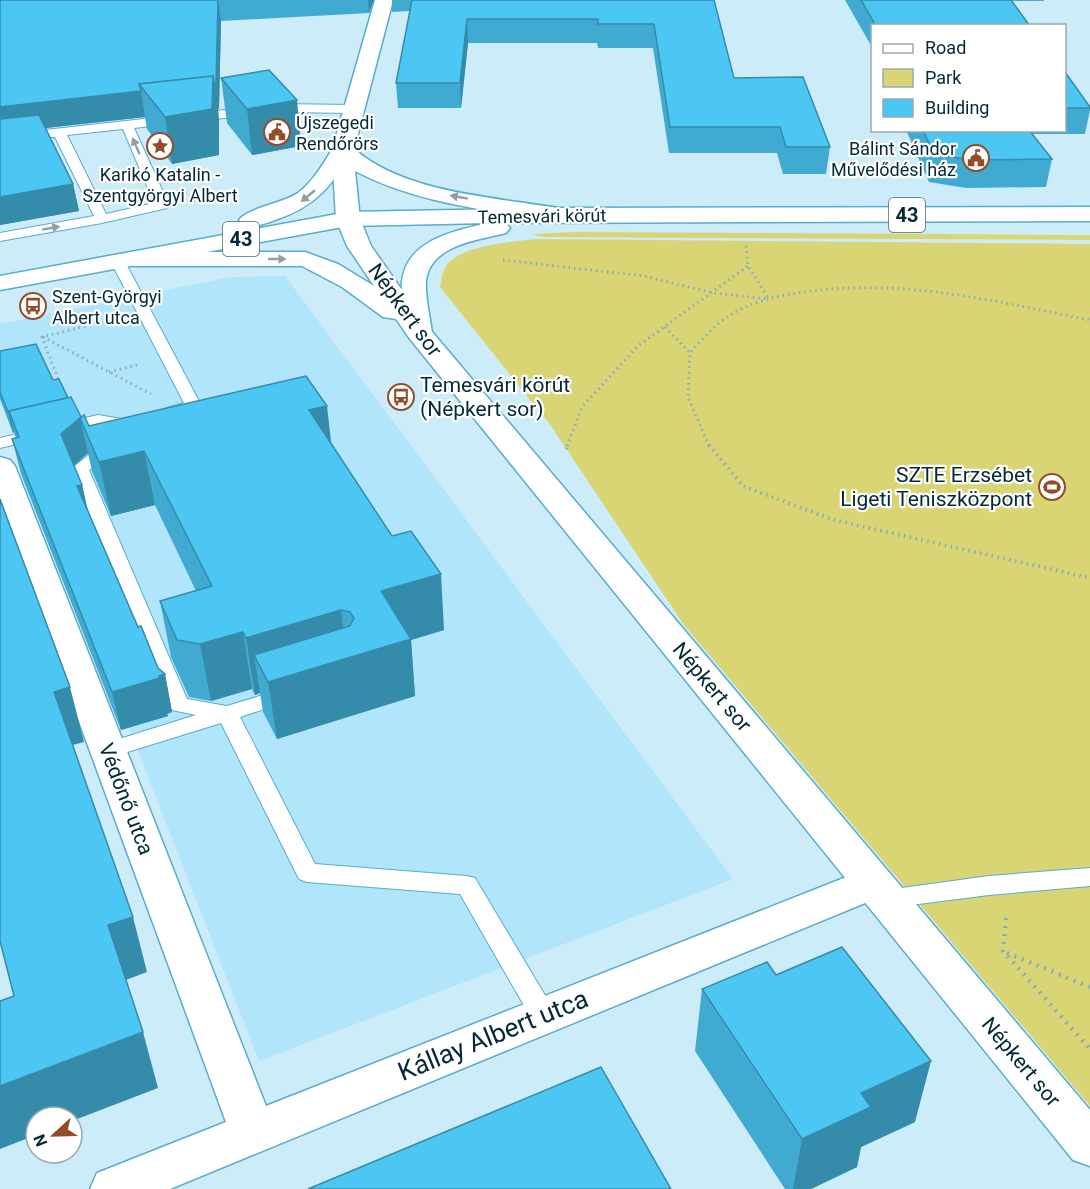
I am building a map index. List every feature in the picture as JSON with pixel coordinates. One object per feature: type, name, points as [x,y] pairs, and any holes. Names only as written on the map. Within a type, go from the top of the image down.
[{"type":"street","points":[[126,260],[293,206],[308,198],[322,182],[343,150],[384,0]]},
{"type":"street","points":[[343,150],[363,166],[392,181],[423,190],[558,215]]},
{"type":"street","name":"Népkert sor","points":[[343,150],[348,219],[359,246],[419,333],[1090,1145]]},
{"type":"street","name":"Temesvári körút","points":[[0,283],[348,219],[558,215],[1090,214]]},
{"type":"street","points":[[419,333],[414,280],[417,266],[426,254],[447,243],[477,233],[558,215]]},
{"type":"street","points":[[126,260],[305,259],[348,278],[419,333]]},
{"type":"street","name":"Védőnő utca","points":[[0,466],[253,1132]]},
{"type":"street","name":"Kállay Albert utca","points":[[114,1189],[543,1015],[880,891]]},
{"type":"lane","points":[[0,139],[279,108],[353,109]]},
{"type":"lane","points":[[0,237],[102,219],[162,205],[127,125]]},
{"type":"lane","points":[[59,132],[102,219]]},
{"type":"lane","points":[[126,260],[193,405],[137,426],[80,469],[179,705],[227,713]]},
{"type":"lane","points":[[0,443],[98,420],[137,426]]},
{"type":"lane","points":[[108,750],[304,689]]},
{"type":"lane","points":[[227,713],[307,873],[467,885],[543,1015]]},
{"type":"lane","points":[[880,891],[1090,877]]},
{"type":"path","points":[[746,242],[748,266],[769,299]]},
{"type":"path","points":[[492,258],[644,276],[713,293],[769,299]]},
{"type":"path","points":[[566,449],[582,407],[638,345],[748,266]]},
{"type":"path","points":[[1090,320],[992,299],[915,290],[832,289],[769,299],[736,311],[690,353],[688,398],[711,450],[743,486],[834,520],[1090,578]]},
{"type":"path","points":[[42,337],[115,319]]},
{"type":"path","points":[[665,327],[690,353]]},
{"type":"path","points":[[42,337],[181,409]]},
{"type":"path","points":[[42,337],[63,392],[83,423]]},
{"type":"path","points":[[109,372],[142,364]]},
{"type":"path","points":[[1049,879],[1025,898],[1005,920],[1004,951],[1090,1049]]},
{"type":"path","points":[[1004,951],[1090,987]]},
{"type":"shaded area","points":[[285,276],[733,879],[259,1061],[0,398],[0,324],[231,277]]},
{"type":"green space","points":[[577,232],[1090,235],[1090,240],[544,237],[532,234]]},
{"type":"green space","points":[[536,239],[1090,244],[1090,1106],[684,625],[551,426],[440,287],[445,268],[451,260],[461,254],[500,243]]},
{"type":"building","points":[[0,0],[218,0],[216,83],[214,83],[213,76],[139,84],[141,91],[0,107]]},
{"type":"building","points":[[412,0],[714,0],[734,78],[803,77],[830,147],[786,147],[780,127],[670,127],[654,24],[598,24],[598,19],[467,19],[460,83],[396,83]]},
{"type":"building","points":[[861,0],[1011,0],[1029,24],[875,24]]},
{"type":"building","points":[[269,70],[297,100],[247,109],[221,78]]},
{"type":"building","points":[[1066,73],[1090,107],[1066,108]]},
{"type":"building","points":[[213,76],[212,109],[165,117],[139,84]]},
{"type":"building","points":[[39,115],[73,184],[0,197],[0,119]]},
{"type":"building","points":[[924,132],[1031,132],[1052,159],[971,160],[934,154]]},
{"type":"building","points":[[36,344],[53,380],[59,379],[68,398],[8,412],[0,392],[0,351]]},
{"type":"building","points":[[306,376],[327,406],[309,410],[392,536],[411,531],[441,574],[381,591],[411,639],[268,682],[254,655],[350,626],[354,618],[350,612],[341,610],[246,638],[243,632],[200,644],[177,640],[160,601],[212,586],[144,451],[99,462],[80,418],[84,415],[89,426]]},
{"type":"building","points":[[71,397],[81,417],[61,434],[82,485],[77,486],[138,627],[141,626],[158,668],[165,674],[159,676],[160,678],[112,692],[12,439],[19,437],[9,411]]},
{"type":"building","points":[[0,499],[70,687],[54,692],[133,917],[108,925],[143,1032],[0,1086],[0,1001],[14,996],[0,941]]},
{"type":"building","points":[[842,947],[931,1061],[861,1093],[871,1107],[802,1139],[702,989],[767,962],[776,975]]},
{"type":"building","points":[[601,1067],[671,1189],[308,1189]]},
{"type":"place","name":"Újszegedi Rendőrörs","points":[[277,132]]},
{"type":"place","name":"Karikó Katalin - Szentgyörgyi Albert","points":[[160,146]]},
{"type":"place","name":"Bálint Sándor Művelődési ház","points":[[976,158]]},
{"type":"place","name":"Szent-Györgyi Albert utca","points":[[33,306]]},
{"type":"place","name":"Temesvári körút (Népkert sor)","points":[[401,397]]},
{"type":"place","name":"SZTE Erzsébet Ligeti Teniszközpont","points":[[1052,487]]}]
